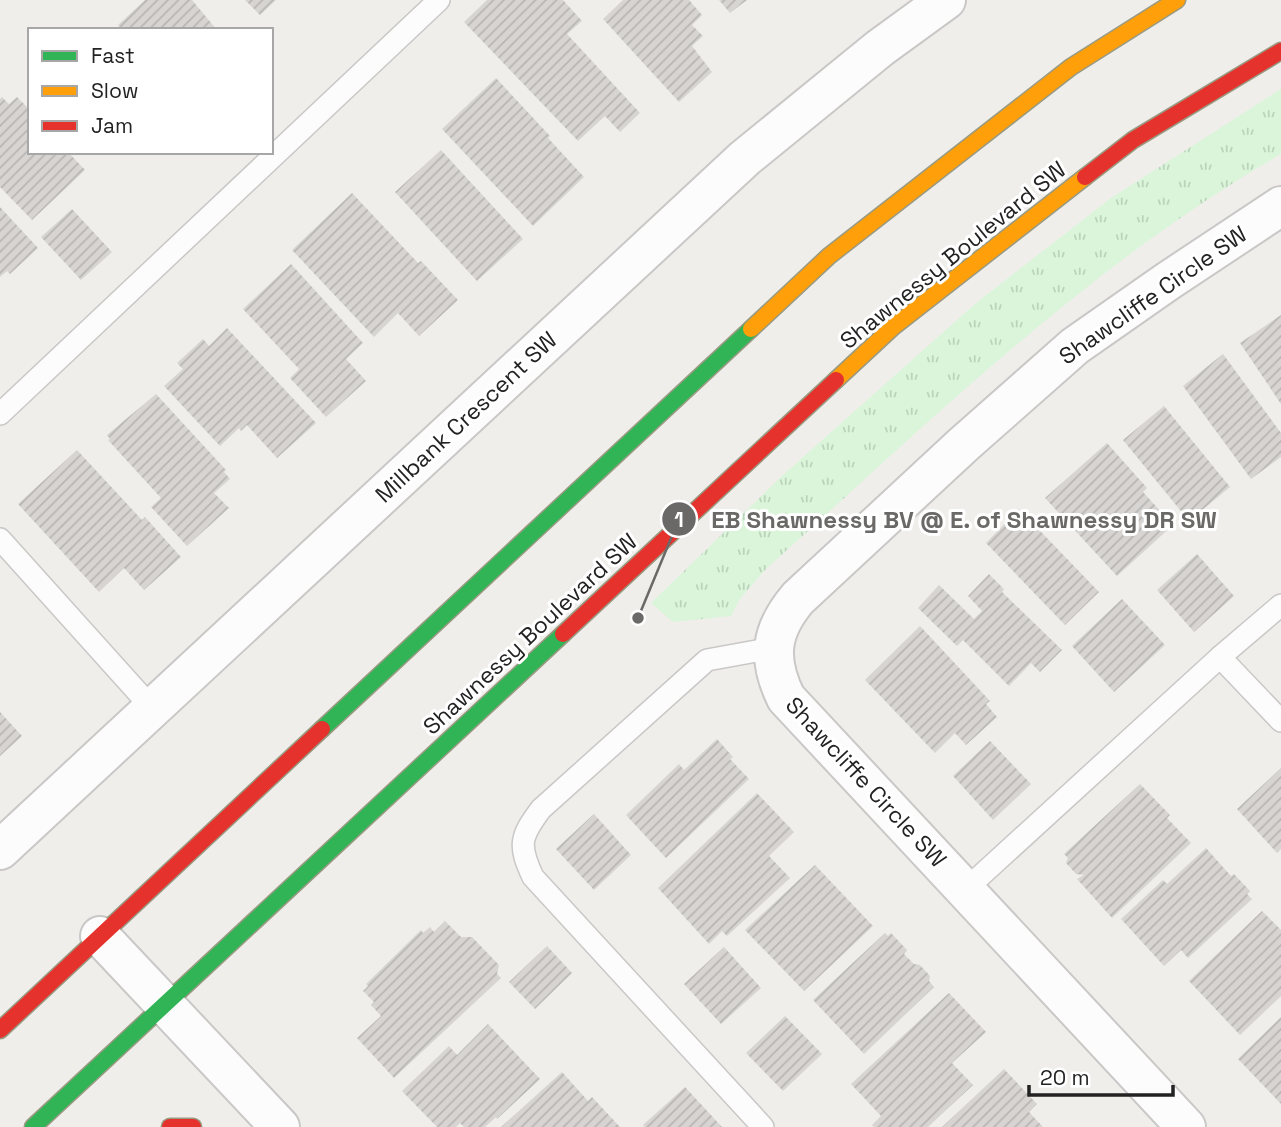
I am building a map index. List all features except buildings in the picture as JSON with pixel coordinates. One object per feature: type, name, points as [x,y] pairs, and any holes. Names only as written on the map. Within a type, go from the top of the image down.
[{"type":"main road","points":[[0,1030],[829,256],[1071,67],[1177,0]]},
{"type":"main road","name":"Shawnessy Boulevard SW","points":[[33,1127],[893,327],[1133,140],[1281,51]]},
{"type":"main road","points":[[170,1127],[193,1127]]},
{"type":"street","name":"Millbank Crescent SW","points":[[0,850],[745,158],[880,48],[946,0]]},
{"type":"street","name":"Shawcliffe Circle SW","points":[[1175,1123],[965,890],[786,698],[774,665],[773,648],[782,619],[797,598],[1075,346],[1281,206]]},
{"type":"street","points":[[100,936],[280,1127]]},
{"type":"lane","points":[[0,414],[439,0]]},
{"type":"lane","points":[[0,539],[152,708]]},
{"type":"lane","points":[[965,890],[1220,657],[1281,605]]},
{"type":"lane","points":[[763,1127],[533,877],[524,856],[525,831],[541,809],[707,660],[773,648]]},
{"type":"lane","points":[[1220,657],[1281,720]]},
{"type":"green space","points":[[1281,89],[1281,154],[1142,245],[1012,348],[765,570],[740,599],[731,616],[673,622],[651,603],[783,475],[976,303],[1111,198]]},
{"type":"traffic: fast","points":[[322,729],[751,329]]},
{"type":"traffic: fast","points":[[33,1127],[563,634]]},
{"type":"traffic: slow","points":[[751,329],[829,256],[1071,67],[1177,0]]},
{"type":"traffic: slow","points":[[836,380],[893,327],[1085,177]]},
{"type":"traffic: jam","points":[[1085,177],[1133,140],[1281,51]]},
{"type":"traffic: jam","points":[[563,634],[836,380]]},
{"type":"traffic: jam","points":[[0,1030],[322,729]]},
{"type":"traffic: jam","points":[[170,1127],[193,1127]]},
{"type":"place","name":"EB Shawnessy BV @ E. of Shawnessy DR SW","points":[[638,618]]}]
